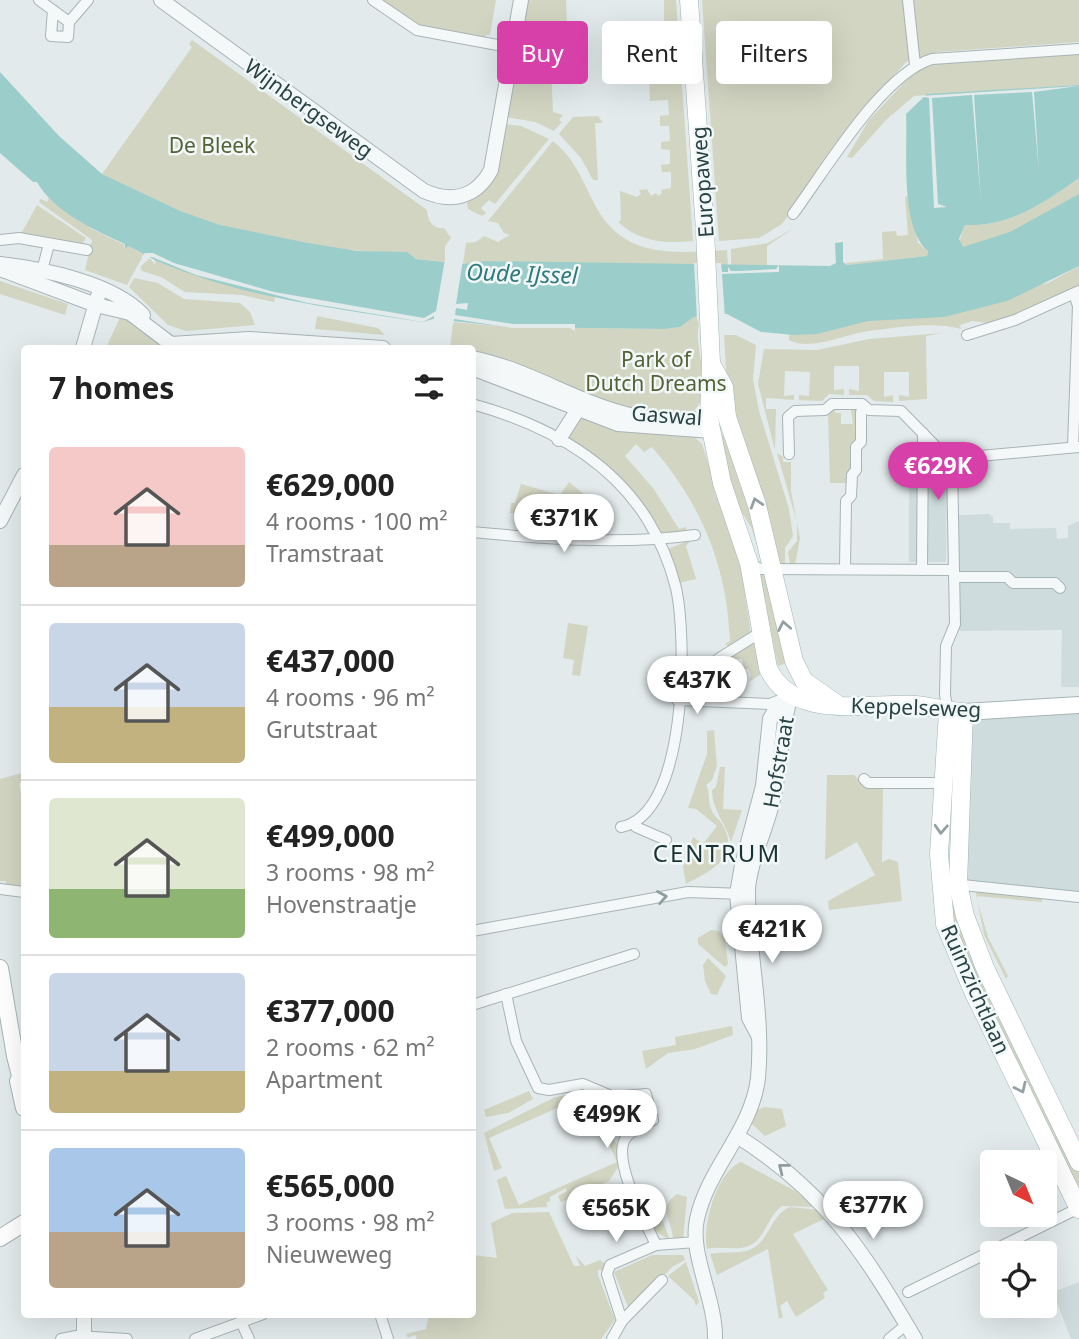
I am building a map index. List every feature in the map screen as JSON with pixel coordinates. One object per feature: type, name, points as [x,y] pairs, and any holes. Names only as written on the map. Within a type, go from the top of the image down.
[{"type":"main road","name":"Europaweg","points":[[689,0],[711,363],[724,387],[716,422],[722,483],[749,563],[768,668],[773,678],[791,695]]},
{"type":"main road","name":"Europaweg","points":[[716,422],[757,505],[787,640],[804,681]]},
{"type":"main road","name":"Keppelseweg","points":[[804,681],[837,704]]},
{"type":"main road","name":"Keppelseweg","points":[[791,695],[817,706],[920,705],[956,712],[1079,705]]},
{"type":"main road","name":"Ruimzichtlaan","points":[[956,712],[944,783],[949,884],[1079,1163]]},
{"type":"main road","name":"Ruimzichtlaan","points":[[956,712],[945,924],[953,946],[1079,1208]]},
{"type":"main road","points":[[0,968],[2,993],[21,1076]]},
{"type":"main road","points":[[0,1018],[17,1055],[21,1085]]},
{"type":"main road","points":[[0,1238],[21,1225]]},
{"type":"street","points":[[39,0],[69,22]]},
{"type":"street","points":[[53,10],[51,36],[68,37],[69,22],[88,0]]},
{"type":"street","name":"Wijnbergseweg","points":[[161,0],[424,191],[446,198],[464,196],[480,185],[492,165],[507,84]]},
{"type":"street","points":[[373,0],[417,30],[497,45]]},
{"type":"street","points":[[518,21],[521,0]]},
{"type":"street","points":[[908,0],[915,65]]},
{"type":"street","points":[[793,214],[880,97],[915,65],[932,59],[1079,49]]},
{"type":"street","points":[[0,240],[19,238],[87,250]]},
{"type":"street","points":[[40,277],[49,244]]},
{"type":"street","points":[[0,267],[97,287],[131,303],[159,336]]},
{"type":"street","points":[[40,277],[96,305],[130,313],[159,336],[176,345]]},
{"type":"street","points":[[84,345],[96,305],[97,287]]},
{"type":"street","points":[[967,335],[1015,320],[1077,293],[1076,447],[969,457]]},
{"type":"street","points":[[188,345],[249,339],[338,345]]},
{"type":"street","name":"Gaswal","points":[[476,359],[506,367],[581,404]]},
{"type":"street","name":"Gaswal","points":[[476,369],[581,404],[634,416],[716,422]]},
{"type":"street","points":[[559,439],[581,404]]},
{"type":"street","points":[[789,454],[788,417],[795,411],[825,410],[832,404],[862,404],[869,410],[901,411],[954,467],[955,625],[945,649],[945,695],[956,712]]},
{"type":"street","points":[[476,405],[501,412],[583,452],[618,483],[638,506],[670,567],[679,607],[681,643],[676,739],[667,776],[649,808],[634,822],[621,827]]},
{"type":"street","points":[[845,569],[846,501],[851,496],[852,475],[856,470],[856,447],[861,442],[861,412],[865,407]]},
{"type":"street","points":[[922,570],[923,433]]},
{"type":"street","points":[[0,522],[21,481]]},
{"type":"street","points":[[476,532],[580,539],[658,540],[695,535]]},
{"type":"street","points":[[749,563],[760,569],[922,570],[1007,577],[1013,583],[1055,583],[1060,587]]},
{"type":"street","points":[[718,701],[718,659],[761,632]]},
{"type":"street","name":"Hofstraat","points":[[715,1339],[711,1297],[696,1242],[697,1219],[706,1194],[755,1098],[758,1036],[741,865],[759,806],[772,707],[791,695],[804,681]]},
{"type":"street","name":"Hofstraat","points":[[743,894],[775,794],[783,722],[791,695]]},
{"type":"street","points":[[677,700],[772,707]]},
{"type":"street","points":[[864,779],[868,783],[944,783]]},
{"type":"street","points":[[634,822],[636,827],[666,840]]},
{"type":"street","points":[[949,884],[1079,897]]},
{"type":"street","points":[[0,889],[21,892]]},
{"type":"street","points":[[476,930],[688,892],[743,894]]},
{"type":"street","points":[[476,1003],[634,954]]},
{"type":"street","points":[[506,994],[516,1041],[538,1088],[549,1090],[583,1084],[614,1097],[646,1094],[653,1120],[627,1135],[622,1148],[629,1185],[656,1245]]},
{"type":"street","points":[[737,1136],[808,1188],[831,1211],[915,1339]]},
{"type":"street","points":[[908,1292],[1079,1208]]},
{"type":"street","points":[[622,1321],[607,1270],[613,1262],[656,1245],[696,1242]]},
{"type":"street","points":[[611,1339],[622,1321],[629,1317],[662,1280]]},
{"type":"street","points":[[76,1318],[84,1338]]},
{"type":"street","points":[[84,1318],[84,1338]]},
{"type":"street","points":[[195,1339],[255,1318]]},
{"type":"street","points":[[381,1318],[388,1339]]},
{"type":"street","points":[[242,1324],[248,1339]]},
{"type":"street","points":[[889,1339],[907,1324]]},
{"type":"street","points":[[61,1339],[127,1339]]},
{"type":"shaded area","points":[[909,473],[947,474],[946,562],[909,562]]},
{"type":"shaded area","points":[[989,514],[993,517],[993,523],[1010,523],[1010,529],[1056,528],[1057,539],[1068,538],[1068,526],[1079,521],[1079,687],[1061,687],[1062,630],[959,631],[958,515]]},
{"type":"shaded area","points":[[1079,701],[1079,896],[949,884],[955,762],[967,712]]},
{"type":"shaded area","points":[[1079,1282],[1079,1339],[1071,1339],[1057,1302],[1057,1290]]},
{"type":"green space","points":[[378,0],[496,0],[490,35],[486,35],[485,39],[420,27]]},
{"type":"green space","points":[[526,0],[566,0],[567,21],[522,21]]},
{"type":"green space","points":[[664,0],[676,0],[677,21],[664,21]]},
{"type":"green space","points":[[702,0],[1079,0],[1079,42],[938,52],[906,62],[873,99],[782,224],[759,238],[719,241]]},
{"type":"green space","name":"De Bleek","points":[[192,40],[427,210],[431,223],[444,228],[451,238],[445,246],[445,262],[418,259],[401,252],[323,247],[246,232],[171,208],[102,174],[192,47],[189,44]]},
{"type":"green space","points":[[1079,54],[1079,85],[914,96],[887,119],[852,158],[847,157],[869,120],[918,68],[941,62]]},
{"type":"green space","points":[[512,84],[552,84],[553,112],[563,115],[559,120],[562,122],[554,131],[535,122],[506,117]]},
{"type":"green space","points":[[649,84],[682,84],[693,241],[673,242],[644,238],[618,222],[621,220],[620,191],[637,197],[641,194],[639,190],[647,189],[651,196],[656,193],[658,196],[662,193],[661,190],[671,188],[671,172],[662,172],[661,165],[670,164],[670,150],[661,149],[661,142],[670,141],[669,126],[660,126],[660,116],[669,115],[668,100],[650,101]]},
{"type":"green space","points":[[598,116],[603,123],[595,123],[598,180],[593,180],[581,158],[559,134],[573,117]]},
{"type":"green space","points":[[505,124],[521,126],[549,139],[495,204],[489,200],[481,208],[486,213],[482,216],[468,209],[467,204]]},
{"type":"green space","points":[[553,141],[571,161],[604,219],[617,233],[632,243],[667,251],[727,250],[728,267],[485,261],[463,264],[466,243],[476,242],[484,236],[498,242],[510,235],[504,233],[498,223],[488,221]]},
{"type":"green space","points":[[1079,178],[1079,197],[1017,232],[963,248],[959,242],[965,225],[981,225],[1011,218],[1053,196]]},
{"type":"green space","points":[[908,196],[918,243],[928,251],[927,256],[847,265],[846,263],[883,259],[882,232],[896,231],[897,236],[908,235],[905,197]]},
{"type":"green space","points":[[49,198],[92,229],[125,245],[124,248],[128,246],[144,254],[127,285],[85,270],[92,240],[39,202],[41,199],[47,202]]},
{"type":"green space","points":[[37,205],[86,238],[82,244],[18,233],[22,232]]},
{"type":"green space","points":[[794,228],[767,246],[767,267],[731,267],[731,249],[768,243]]},
{"type":"green space","points":[[150,258],[155,265],[155,259],[214,281],[275,297],[274,302],[242,295],[185,292],[161,277],[142,271],[140,267]]},
{"type":"green space","points":[[1079,266],[1079,288],[996,324],[972,321],[960,325],[961,329],[925,325],[900,327],[806,344],[789,340],[789,334],[1048,283]]},
{"type":"green space","points":[[134,278],[158,283],[184,299],[240,303],[250,312],[255,325],[186,331],[168,325],[129,287]]},
{"type":"green space","points":[[0,281],[68,304],[65,315],[0,294]]},
{"type":"green space","points":[[122,313],[162,345],[107,345]]},
{"type":"green space","points":[[317,316],[378,328],[385,335],[315,329]]},
{"type":"green space","name":"Park of Dutch Dreams","points":[[697,317],[703,383],[698,406],[690,414],[644,413],[624,407],[620,409],[476,355],[476,345],[450,345],[453,322],[509,327],[680,327]]},
{"type":"green space","points":[[943,333],[926,336],[927,399],[899,401],[899,395],[909,397],[909,372],[884,372],[884,397],[893,395],[893,402],[874,401],[867,395],[849,395],[849,389],[859,391],[859,366],[834,366],[834,390],[844,389],[844,395],[829,394],[822,401],[799,400],[799,395],[809,396],[810,372],[785,371],[784,396],[794,395],[794,400],[766,398],[766,409],[776,409],[775,450],[758,384],[764,349],[817,350],[869,339]]},
{"type":"green space","points":[[724,335],[736,335],[756,345],[753,379],[759,411],[789,509],[793,536],[785,548],[785,565],[777,565],[727,386]]},
{"type":"green space","points":[[835,409],[835,413],[841,413],[841,424],[853,424],[851,409],[857,409],[858,439],[848,483],[830,483],[828,414]]},
{"type":"green space","points":[[578,415],[635,432],[694,437],[702,444],[740,562],[751,634],[729,647],[725,644],[730,641],[728,613],[717,561],[697,513],[652,447],[644,452],[636,444],[625,456],[653,488],[679,529],[686,527],[687,532],[661,533],[621,480],[597,458],[568,439],[567,435]]},
{"type":"green space","points":[[724,435],[756,529],[764,565],[751,527],[738,506],[719,437]]},
{"type":"green space","points":[[777,453],[783,457],[783,462],[791,462],[791,491],[797,521]]},
{"type":"green space","points":[[569,482],[602,509],[568,511],[568,517],[510,513],[511,503],[515,503],[521,484],[560,495]]},
{"type":"green space","points":[[797,522],[800,538],[795,565],[790,564],[788,552],[797,541]]},
{"type":"green space","points":[[691,540],[686,546],[696,579],[679,583],[667,549]]},
{"type":"green space","points":[[768,573],[787,663],[778,666],[759,574]]},
{"type":"green space","points":[[568,623],[588,626],[580,676],[572,675],[574,660],[563,658]]},
{"type":"green space","points":[[755,641],[761,674],[749,682],[751,674],[748,668],[744,671],[742,659],[725,659]]},
{"type":"green space","points":[[714,730],[717,766],[712,780],[706,785],[711,808],[722,824],[728,845],[720,862],[686,884],[683,867],[693,837],[703,844],[717,826],[696,809],[688,808],[707,754],[707,731]]},
{"type":"green space","points":[[720,767],[725,767],[723,809],[742,810],[731,842],[713,797],[712,790],[716,787]]},
{"type":"green space","points":[[21,773],[21,887],[6,885],[6,881],[0,881],[0,779]]},
{"type":"green space","points":[[827,775],[854,775],[867,788],[883,789],[882,862],[889,859],[898,862],[902,901],[829,910],[828,901],[875,875],[857,842],[825,860]]},
{"type":"green space","points":[[975,888],[1042,897],[1042,902],[977,896]]},
{"type":"green space","points":[[978,901],[988,937],[1008,976],[1006,979],[984,935]]},
{"type":"green space","points":[[959,905],[1079,1169],[1079,1197],[967,970],[946,907]]},
{"type":"green space","points":[[711,930],[719,931],[725,939],[728,964],[725,967],[698,944],[698,938]]},
{"type":"green space","points":[[708,958],[726,976],[717,995],[711,994],[705,981],[703,965]]},
{"type":"green space","points":[[732,1026],[733,1035],[695,1049],[668,1053],[646,1069],[642,1051],[676,1045],[675,1037]]},
{"type":"green space","points":[[529,1091],[533,1099],[508,1113],[486,1117],[484,1110]]},
{"type":"green space","points":[[583,1092],[598,1094],[605,1099],[592,1105],[587,1095],[489,1138],[502,1168],[494,1171],[484,1133],[555,1097]]},
{"type":"green space","points":[[764,1107],[782,1109],[786,1126],[765,1136],[751,1123],[757,1110]]},
{"type":"green space","points":[[608,1131],[618,1146],[620,1164],[609,1181],[561,1202],[558,1196],[567,1191],[566,1188],[550,1197],[550,1201],[546,1203],[548,1207],[505,1209],[497,1180],[506,1176],[519,1205],[617,1162],[604,1133]]},
{"type":"green space","points":[[741,1162],[795,1191],[816,1207],[782,1206],[753,1244],[741,1248],[707,1249],[709,1213],[718,1187],[732,1167]]},
{"type":"green space","points":[[677,1194],[687,1197],[683,1240],[673,1240],[667,1215],[668,1204]]},
{"type":"green space","points":[[649,1198],[656,1204],[670,1240],[656,1232],[642,1200]]},
{"type":"green space","points":[[790,1207],[819,1210],[826,1218],[793,1234],[828,1290],[823,1293],[825,1298],[796,1317],[787,1301],[780,1306],[783,1317],[779,1319],[768,1249],[717,1275],[710,1254],[744,1251],[756,1246],[778,1216]]},
{"type":"green space","points":[[549,1212],[574,1266],[580,1266],[576,1256],[585,1266],[600,1260],[605,1264],[602,1270],[598,1270],[598,1275],[615,1320],[601,1339],[417,1339],[415,1335],[408,1338],[406,1334],[426,1329],[428,1318],[476,1318],[476,1255],[497,1258],[491,1223],[512,1213]]},
{"type":"green space","points":[[652,1255],[683,1255],[685,1260],[672,1267],[630,1312],[614,1272]]},
{"type":"green space","points":[[686,1262],[699,1302],[696,1306],[694,1300],[668,1276]]},
{"type":"water","name":"Oude IJssel","points":[[0,72],[59,136],[102,174],[180,211],[220,225],[308,243],[357,251],[407,252],[416,259],[463,264],[484,261],[830,266],[836,263],[835,243],[843,242],[843,262],[847,265],[927,256],[928,251],[919,240],[913,225],[909,206],[906,114],[927,94],[1079,85],[1079,178],[1053,196],[1011,218],[981,225],[965,225],[959,239],[963,247],[1010,232],[1079,194],[1079,266],[1007,301],[944,317],[868,321],[817,334],[761,332],[727,314],[694,317],[680,327],[665,329],[509,327],[433,319],[423,322],[326,307],[229,286],[162,263],[128,246],[125,249],[125,244],[64,211],[37,182],[33,182],[0,153]]},
{"type":"pier","points":[[1079,86],[1034,92],[1039,172],[1032,92],[974,95],[981,202],[972,95],[932,98],[938,204],[947,207],[934,208],[929,98],[920,96]]},
{"type":"pier","points":[[145,253],[153,253],[174,263],[274,292],[424,318],[436,311],[445,259],[463,260],[456,304],[468,303],[467,310],[456,308],[455,315],[513,324],[575,324],[575,331],[570,328],[513,328],[454,319],[453,325],[434,323],[434,316],[423,322],[308,303],[196,275],[152,257],[141,257]]},
{"type":"pier","points":[[694,263],[721,263],[722,272],[728,272],[728,267],[731,271],[739,271],[776,269],[779,265],[779,272],[722,274],[725,318],[697,320]]},
{"type":"district","name":"CENTRUM","points":[[717,852]]}]
